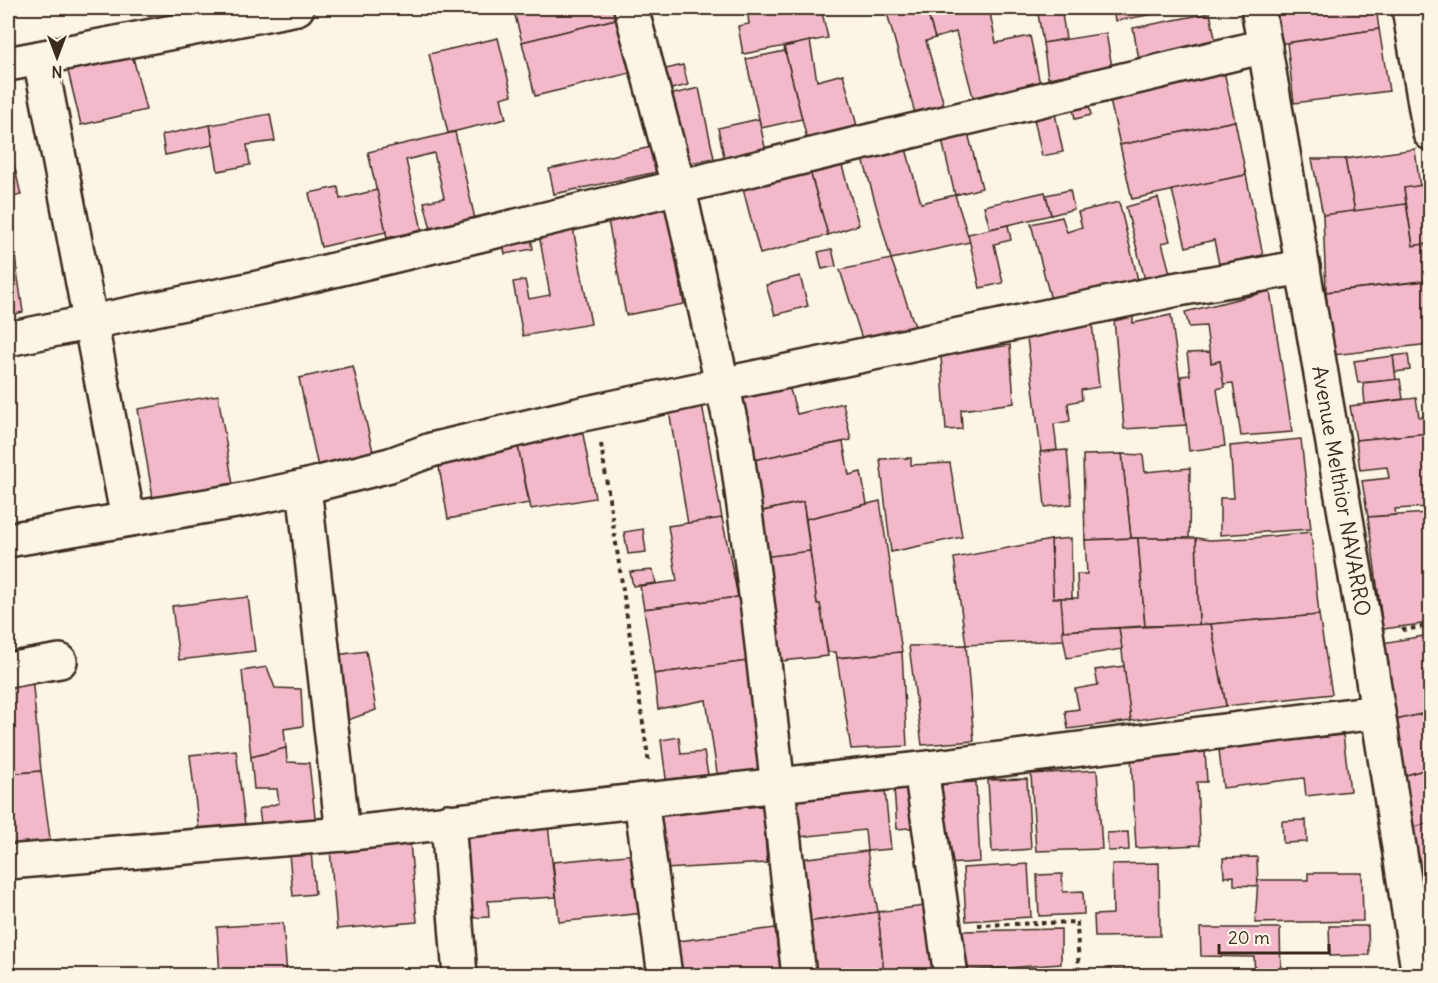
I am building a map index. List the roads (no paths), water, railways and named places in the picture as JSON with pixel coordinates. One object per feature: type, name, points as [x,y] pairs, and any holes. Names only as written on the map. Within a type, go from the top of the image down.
[{"type":"street","points":[[8,64],[297,8]]},
{"type":"street","points":[[632,8],[678,185],[736,447],[752,563],[800,975]]},
{"type":"street","name":"Avenue Melthior NAVARRO","points":[[1258,8],[1303,267],[1419,975]]},
{"type":"street","points":[[1409,8],[1431,134]]},
{"type":"street","points":[[8,339],[267,286],[678,185],[1265,46]]},
{"type":"street","points":[[40,58],[128,519]]},
{"type":"street","points":[[8,540],[304,487],[390,465],[431,450],[723,383],[1173,290],[1303,267]]},
{"type":"street","points":[[304,487],[343,834]]},
{"type":"street","points":[[8,670],[60,662]]},
{"type":"street","points":[[8,862],[343,834],[921,770],[1377,712]]},
{"type":"street","points":[[921,770],[951,975]]},
{"type":"street","points":[[648,800],[665,975]]},
{"type":"street","points":[[448,821],[460,975]]}]
